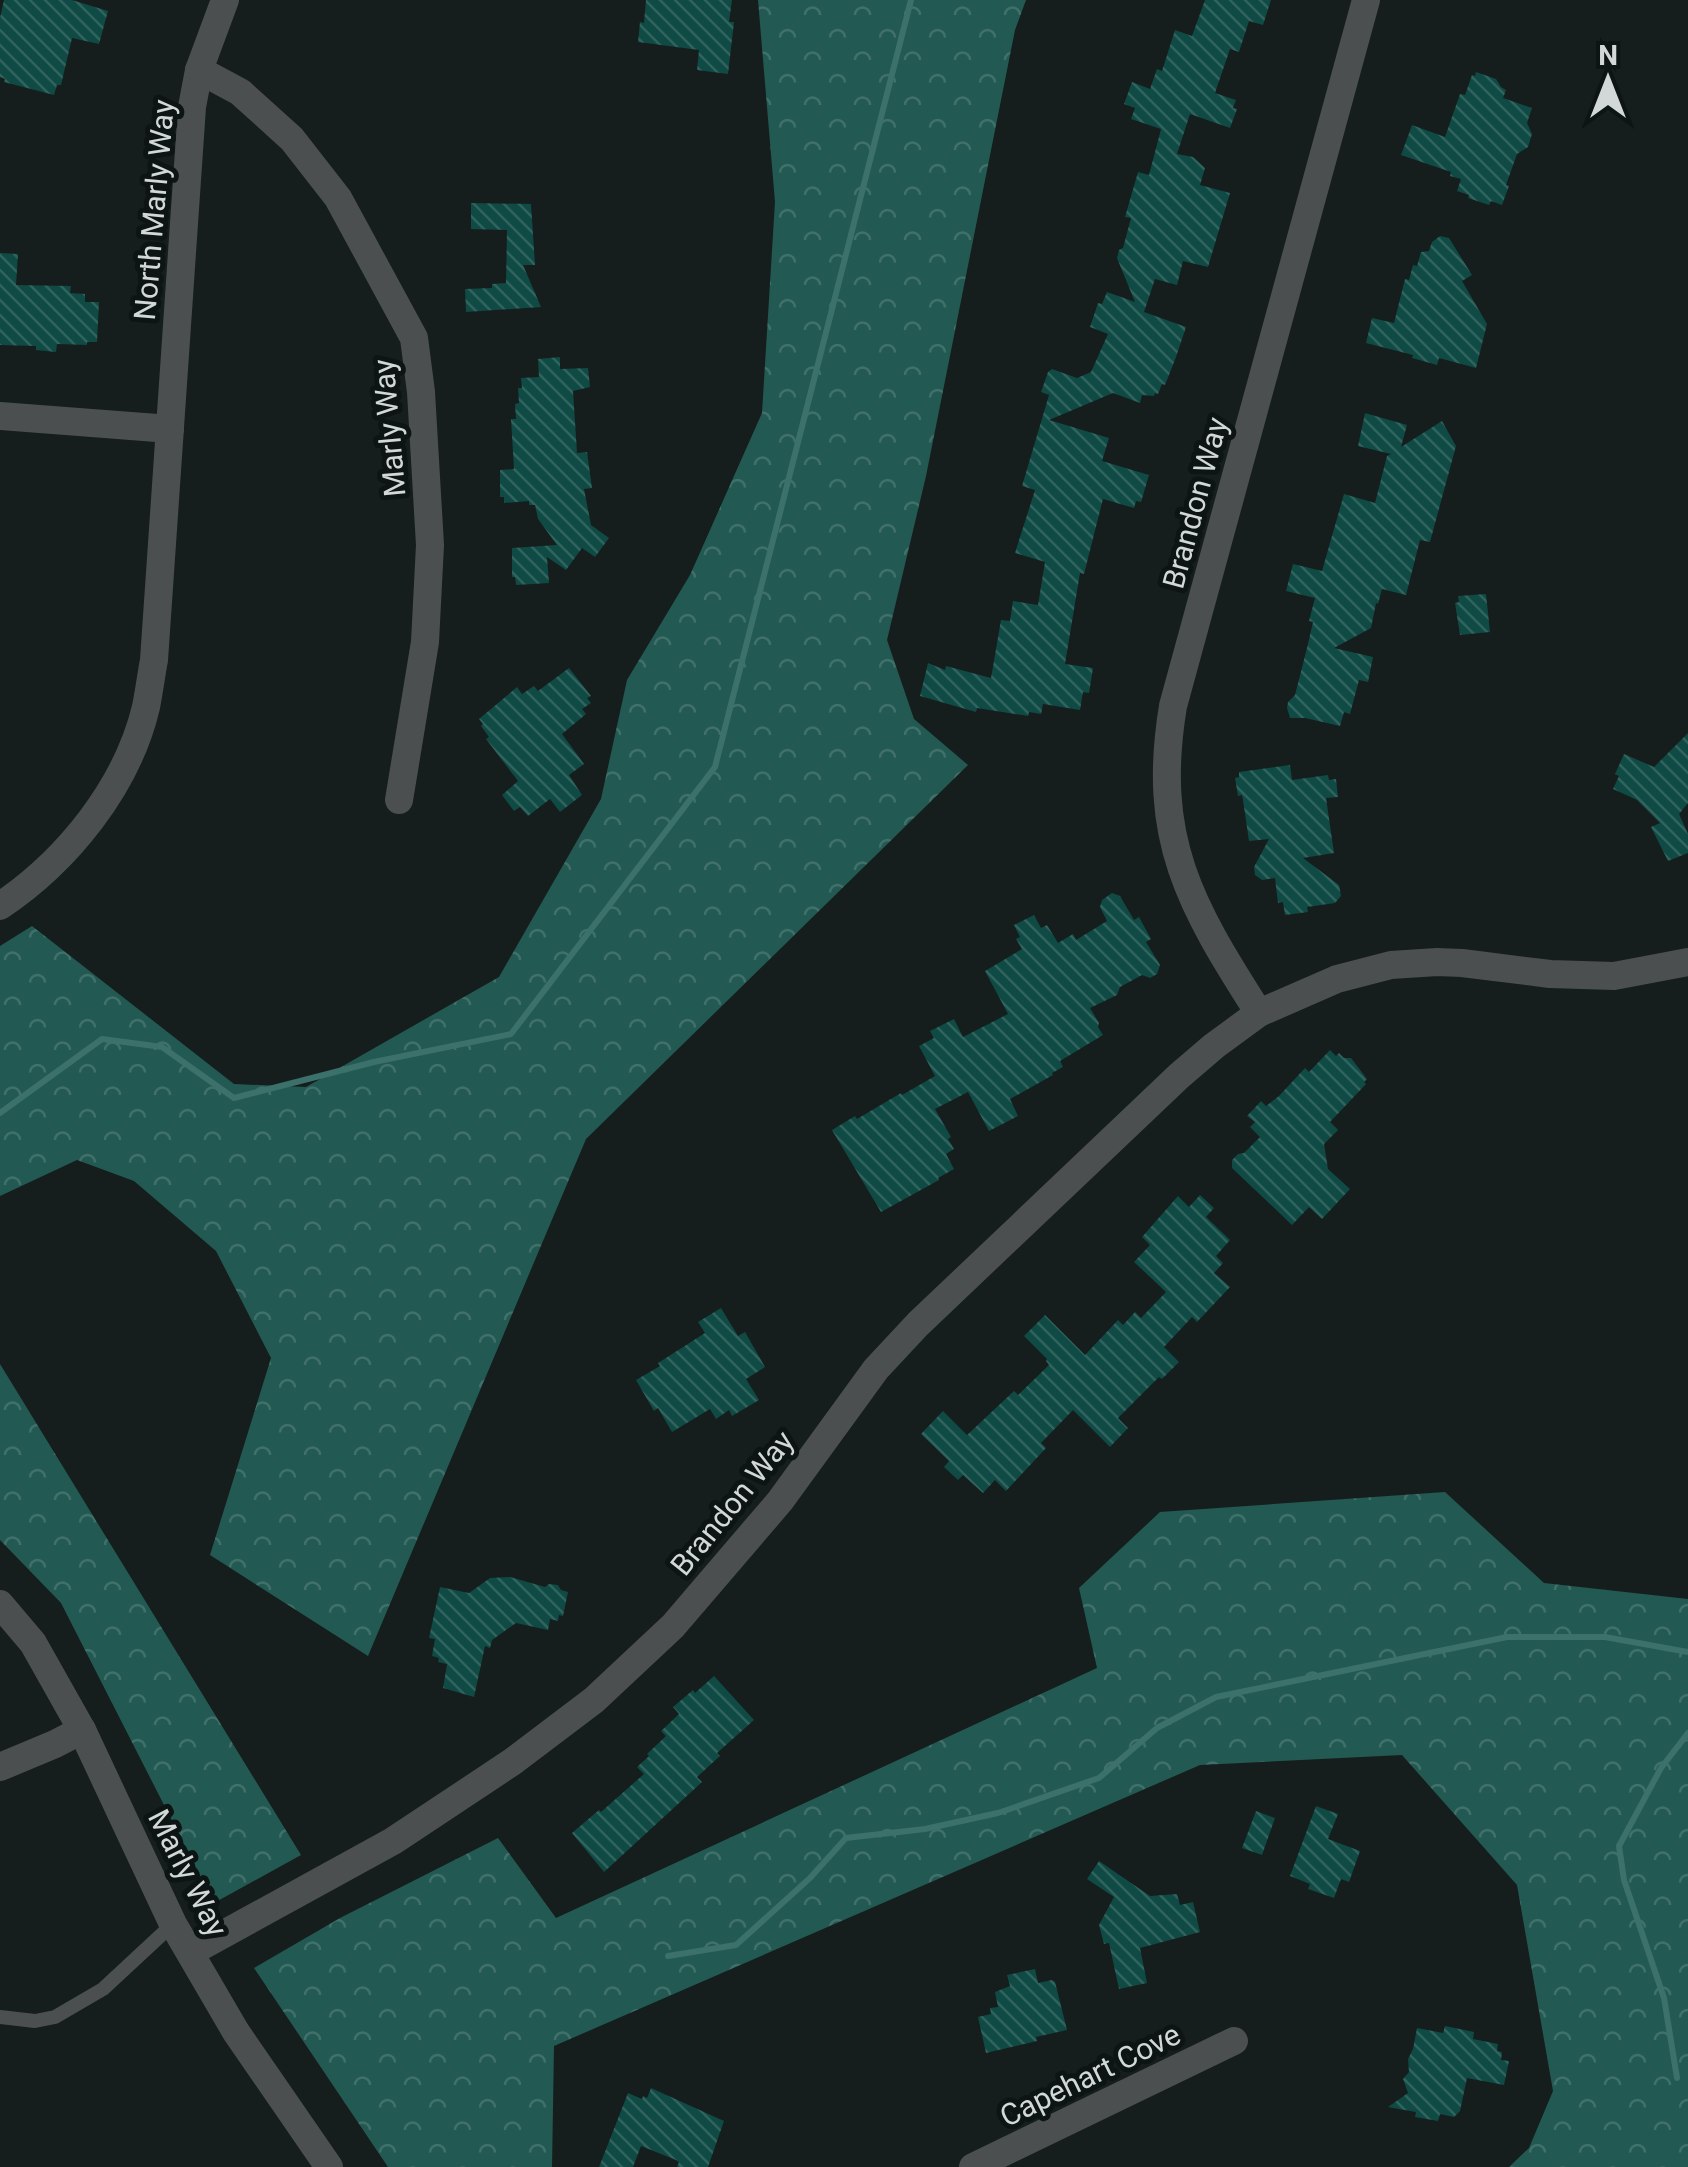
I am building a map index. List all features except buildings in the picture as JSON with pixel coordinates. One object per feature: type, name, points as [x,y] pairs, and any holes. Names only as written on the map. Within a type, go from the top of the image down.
[{"type":"street","name":"North Marly Way","points":[[170,430],[192,108],[200,70],[225,0]]},
{"type":"street","name":"Brandon Way","points":[[1259,1013],[1199,914],[1180,867],[1170,826],[1166,746],[1173,706],[1366,0]]},
{"type":"street","name":"Marly Way","points":[[200,70],[240,92],[292,139],[338,198],[414,338],[430,554],[425,642],[399,800]]},
{"type":"street","points":[[0,416],[170,430],[154,660],[139,728],[105,799],[83,830],[53,864],[0,906]]},
{"type":"street","name":"Brandon Way","points":[[190,1952],[392,1841],[512,1762],[594,1700],[673,1626],[780,1500],[876,1369],[918,1324],[1179,1076],[1259,1013],[1337,979],[1391,965],[1437,962],[1550,974],[1614,976],[1688,962]]},
{"type":"street","name":"Marly Way","points":[[0,1604],[33,1643],[82,1730],[174,1924],[236,2032],[328,2167]]},
{"type":"street","points":[[0,1767],[82,1730]]},
{"type":"street","name":"Capehart Cove","points":[[973,2167],[1234,2041]]},
{"type":"lane","points":[[0,2017],[55,2017],[103,1989],[174,1924]]},
{"type":"green space","points":[[758,0],[1026,0],[1015,30],[926,476],[887,640],[914,719],[968,765],[586,1139],[368,1656],[210,1555],[271,1358],[216,1251],[134,1181],[77,1160],[0,1196],[0,946],[32,926],[234,1084],[306,1087],[499,977],[601,799],[627,680],[690,575],[762,413],[775,202]]},
{"type":"green space","points":[[0,1364],[301,1855],[214,1903],[61,1603],[0,1540]]},
{"type":"green space","points":[[1445,1492],[1544,1583],[1688,1599],[1688,2167],[1509,2167],[1529,2148],[1553,2091],[1517,1885],[1402,1755],[1200,1765],[554,2046],[552,2167],[388,2167],[254,1968],[340,1918],[498,1838],[556,1918],[1097,1668],[1079,1588],[1160,1512]]},
{"type":"waterway","points":[[0,1113],[102,1039],[162,1047],[234,1098],[374,1062],[511,1034],[715,767],[911,0]]},
{"type":"waterway","points":[[668,1956],[736,1945],[810,1878],[846,1838],[925,1829],[998,1813],[1099,1778],[1157,1728],[1216,1697],[1507,1637],[1605,1637],[1688,1652]]},
{"type":"waterway","points":[[1677,2078],[1664,1998],[1624,1880],[1619,1846],[1661,1768],[1688,1733]]}]
